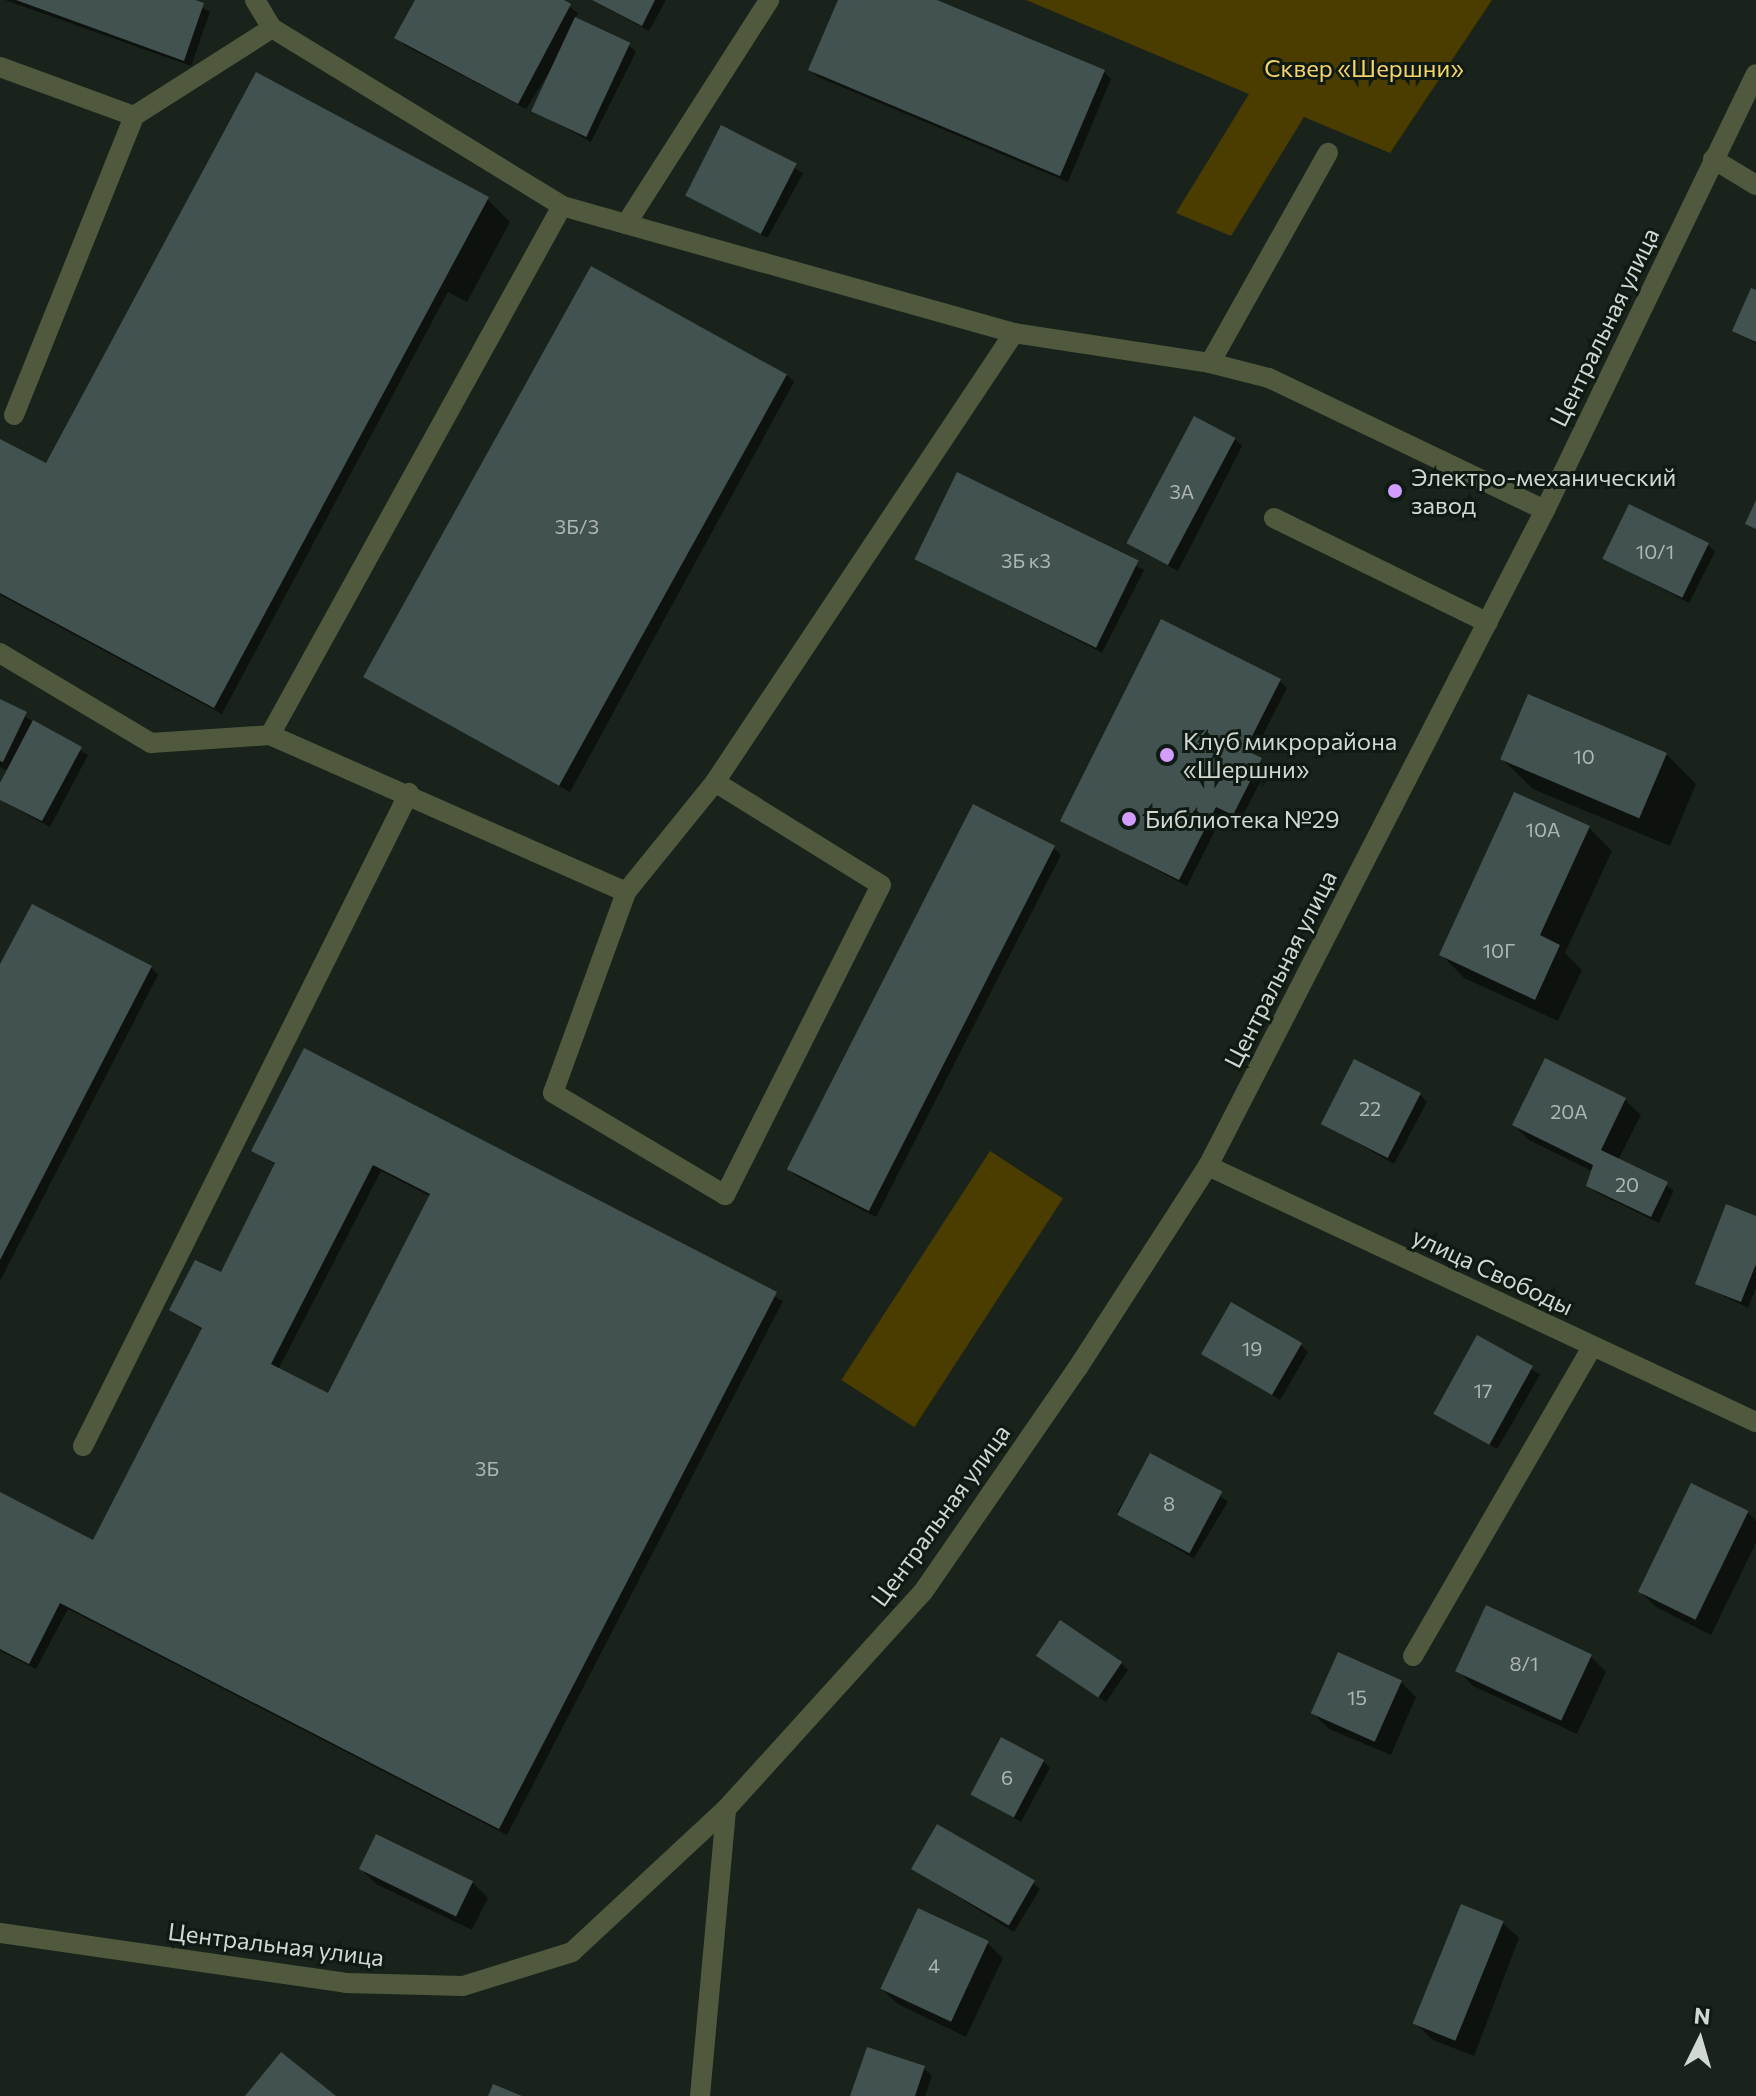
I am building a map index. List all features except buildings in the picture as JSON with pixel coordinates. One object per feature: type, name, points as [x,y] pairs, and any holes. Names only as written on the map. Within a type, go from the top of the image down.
[{"type":"street","points":[[255,0],[272,28],[562,206],[1014,333],[1210,363],[1269,378],[1545,510]]},
{"type":"street","points":[[626,224],[769,0]]},
{"type":"street","points":[[14,415],[134,116],[272,28]]},
{"type":"street","points":[[0,67],[134,116]]},
{"type":"street","name":"Центральная улица","points":[[0,1933],[346,1983],[463,1986],[572,1952],[726,1809],[923,1592],[1208,1166],[1545,510],[1756,74]]},
{"type":"street","points":[[1210,363],[1328,153]]},
{"type":"street","points":[[1713,159],[1756,185]]},
{"type":"street","points":[[270,735],[562,206]]},
{"type":"street","points":[[715,782],[881,885],[725,1195],[553,1093],[626,892],[715,782],[1014,333]]},
{"type":"street","points":[[1274,518],[1488,623]]},
{"type":"street","points":[[0,653],[151,743],[270,735],[409,793],[626,892]]},
{"type":"street","points":[[83,1446],[409,793]]},
{"type":"street","name":"улица Свободы","points":[[1208,1166],[1756,1422]]},
{"type":"street","points":[[1413,1656],[1593,1346]]},
{"type":"street","points":[[700,2096],[726,1809]]},
{"type":"green space","name":"Сквер «Шершни»","points":[[1026,0],[1492,0],[1390,153],[1304,117],[1231,236],[1176,213],[1249,94]]},
{"type":"green space","points":[[990,1151],[1063,1198],[914,1427],[841,1380]]},
{"type":"place","name":"Электро-механический завод","points":[[1395,491]]},
{"type":"place","name":"Клуб микрорайона «Шершни»","points":[[1167,755]]},
{"type":"place","name":"Библиотека №29","points":[[1129,819]]}]
